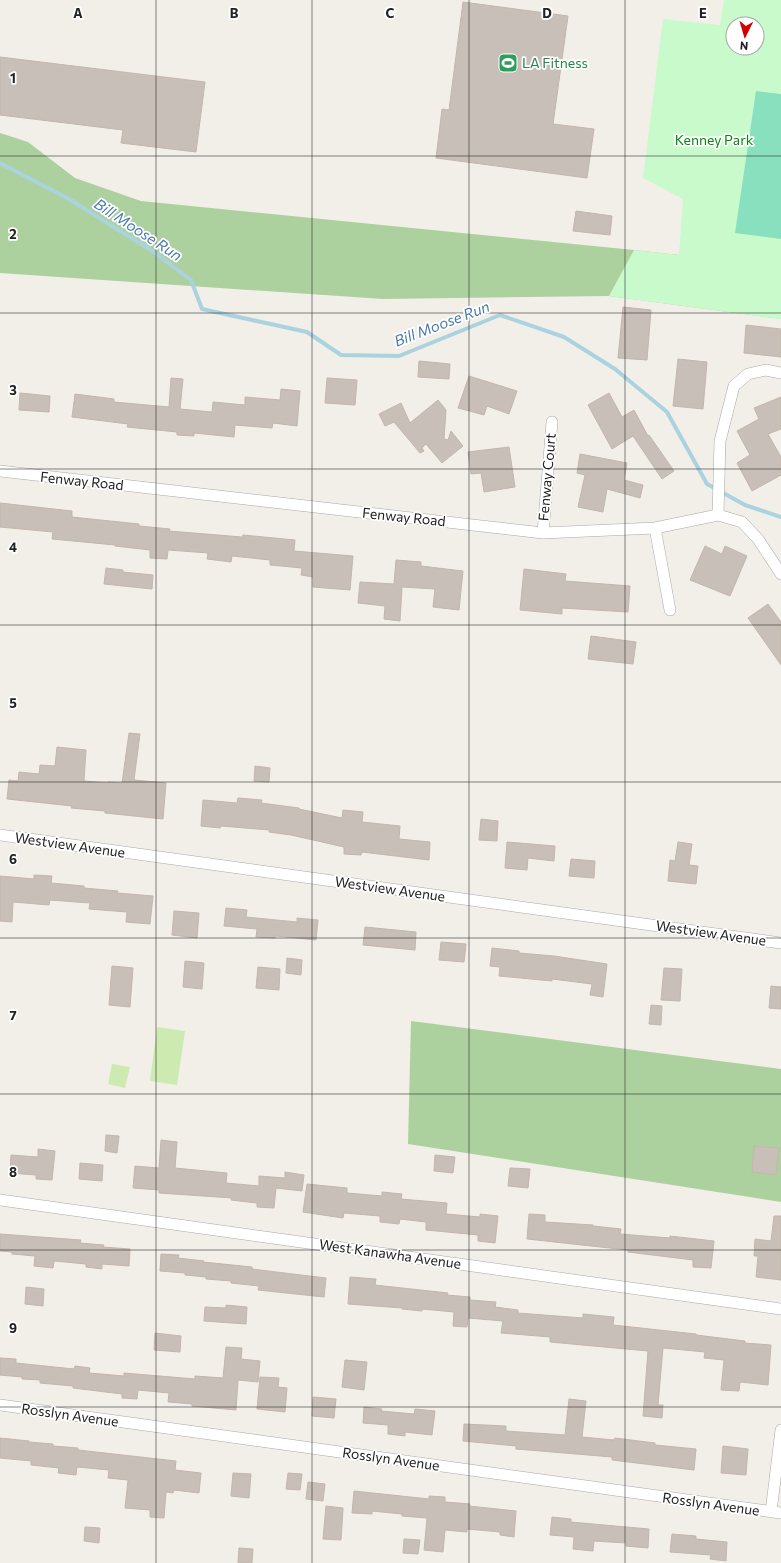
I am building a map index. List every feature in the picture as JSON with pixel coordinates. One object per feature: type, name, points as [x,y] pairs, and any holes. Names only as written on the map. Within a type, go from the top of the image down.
[{"type":"street","points":[[718,515],[720,441],[734,386],[748,374],[766,370],[781,373]]},
{"type":"street","name":"Fenway Court","points":[[543,533],[552,422]]},
{"type":"street","name":"Fenway Road","points":[[0,471],[543,533],[655,528],[718,515],[742,522],[758,539],[781,574]]},
{"type":"street","points":[[655,528],[670,610]]},
{"type":"street","name":"Westview Avenue","points":[[0,835],[781,943]]},
{"type":"street","name":"West Kanawha Avenue","points":[[0,1200],[781,1309]]},
{"type":"street","name":"Rosslyn Avenue","points":[[0,1405],[776,1513]]},
{"type":"street","points":[[776,1513],[781,1430]]},
{"type":"green space","name":"Kenney Park","points":[[724,0],[781,0],[781,319],[609,296],[634,250],[679,255],[683,199],[643,178],[663,19],[720,25]]},
{"type":"green space","points":[[756,91],[781,94],[781,239],[735,233]]},
{"type":"green space","points":[[0,133],[28,142],[75,178],[141,201],[781,266],[781,319],[609,296],[383,299],[0,273]]},
{"type":"green space","points":[[411,1021],[781,1069],[781,1202],[408,1144]]},
{"type":"green space","points":[[157,1027],[185,1031],[177,1085],[150,1081]]},
{"type":"green space","points":[[112,1064],[130,1067],[125,1088],[108,1084]]},
{"type":"building","name":"LA Fitness","points":[[463,2],[568,16],[553,124],[594,129],[587,178],[436,158],[442,109],[449,110]]},
{"type":"building","points":[[0,57],[205,82],[196,152],[121,143],[123,130],[0,115]]},
{"type":"building","points":[[576,211],[612,216],[610,235],[573,231]]},
{"type":"building","points":[[623,307],[651,310],[647,360],[618,358]]},
{"type":"building","points":[[746,325],[781,329],[781,357],[744,353]]},
{"type":"building","points":[[678,359],[707,362],[703,409],[673,406]]},
{"type":"building","points":[[419,361],[450,364],[449,379],[418,377]]},
{"type":"building","points":[[469,376],[517,391],[509,414],[487,406],[484,415],[458,408]]},
{"type":"building","points":[[171,378],[183,379],[180,409],[212,412],[213,402],[245,405],[245,397],[280,400],[281,389],[300,391],[297,426],[273,423],[272,428],[235,425],[234,437],[194,433],[194,436],[177,435],[177,432],[127,427],[128,424],[72,417],[75,394],[114,399],[114,402],[169,407]]},
{"type":"building","points":[[327,378],[357,380],[355,405],[325,403]]},
{"type":"building","points":[[20,393],[50,396],[49,412],[19,410]]},
{"type":"building","points":[[609,393],[622,417],[634,410],[648,436],[649,435],[674,471],[662,479],[633,436],[612,449],[588,405]]},
{"type":"building","points":[[781,397],[781,429],[768,434],[781,457],[781,475],[752,491],[737,463],[750,455],[737,431],[759,419],[754,408]]},
{"type":"building","points":[[438,400],[446,410],[444,439],[448,440],[451,431],[463,446],[442,463],[426,444],[422,448],[424,451],[420,453],[394,422],[385,426],[379,414],[401,403],[410,423]]},
{"type":"building","points":[[509,447],[515,487],[484,492],[481,473],[471,474],[468,452]]},
{"type":"building","points":[[580,454],[627,463],[624,480],[643,485],[640,498],[607,489],[603,512],[578,507],[585,475],[577,473]]},
{"type":"building","points":[[0,503],[72,511],[72,517],[139,524],[139,526],[170,529],[169,531],[242,537],[243,535],[295,540],[294,551],[353,556],[350,590],[313,587],[313,577],[301,575],[302,568],[270,565],[270,560],[232,556],[231,562],[207,559],[208,553],[168,550],[167,559],[150,558],[150,550],[52,539],[53,532],[0,527]]},
{"type":"building","points":[[705,546],[722,554],[725,546],[747,556],[730,596],[690,580]]},
{"type":"building","points":[[396,560],[421,562],[421,566],[463,571],[459,610],[433,607],[435,589],[402,587],[400,621],[384,619],[385,606],[358,603],[360,582],[394,584]]},
{"type":"building","points":[[106,568],[123,570],[123,572],[153,575],[152,589],[104,584]]},
{"type":"building","points":[[524,569],[566,574],[565,581],[630,586],[628,612],[562,608],[562,614],[520,610]]},
{"type":"building","points":[[768,604],[781,622],[781,665],[748,618]]},
{"type":"building","points":[[591,636],[636,642],[633,664],[588,659]]},
{"type":"building","points":[[129,733],[140,734],[134,780],[166,783],[163,819],[105,813],[105,811],[71,808],[72,806],[7,799],[9,780],[18,781],[19,772],[39,774],[40,765],[55,766],[57,747],[86,750],[84,781],[122,783]]},
{"type":"building","points":[[255,766],[270,768],[269,782],[254,781]]},
{"type":"building","points":[[238,798],[262,800],[261,803],[299,808],[342,818],[343,810],[363,812],[362,822],[400,826],[399,839],[430,842],[429,860],[362,852],[361,855],[344,854],[344,847],[291,835],[269,832],[269,830],[201,826],[203,800],[237,803]]},
{"type":"building","points":[[481,819],[498,821],[497,841],[479,840]]},
{"type":"building","points":[[507,842],[555,846],[554,861],[528,858],[527,870],[505,868]]},
{"type":"building","points":[[678,842],[692,844],[689,865],[698,866],[696,884],[668,881],[670,860],[675,861]]},
{"type":"building","points":[[571,859],[595,861],[594,878],[569,876]]},
{"type":"building","points":[[34,875],[52,876],[51,883],[118,891],[117,893],[153,896],[150,924],[126,922],[127,912],[89,909],[90,903],[50,900],[49,905],[13,902],[12,922],[0,921],[0,876],[34,879]]},
{"type":"building","points":[[226,908],[247,910],[246,917],[297,922],[297,918],[318,920],[316,940],[276,936],[275,938],[256,937],[257,929],[224,926]]},
{"type":"building","points":[[174,911],[199,913],[197,938],[172,935]]},
{"type":"building","points":[[365,927],[416,932],[415,950],[363,945]]},
{"type":"building","points":[[441,942],[466,944],[464,962],[439,960]]},
{"type":"building","points":[[492,948],[519,951],[519,953],[554,956],[607,964],[603,997],[590,995],[592,984],[552,979],[552,981],[499,976],[500,967],[490,966]]},
{"type":"building","points":[[287,958],[302,960],[301,975],[286,973]]},
{"type":"building","points":[[185,961],[204,963],[202,989],[183,987]]},
{"type":"building","points":[[112,966],[133,968],[130,1007],[109,1005]]},
{"type":"building","points":[[258,967],[280,969],[279,990],[256,988]]},
{"type":"building","points":[[664,968],[682,969],[680,1001],[661,1000]]},
{"type":"building","points":[[771,986],[781,987],[781,1009],[769,1008]]},
{"type":"building","points":[[651,1005],[662,1006],[661,1025],[649,1024]]},
{"type":"building","points":[[106,1135],[119,1136],[117,1153],[105,1151]]},
{"type":"building","points":[[161,1140],[177,1142],[175,1168],[227,1173],[226,1183],[259,1186],[259,1176],[285,1178],[285,1172],[304,1175],[302,1191],[276,1188],[274,1208],[257,1207],[257,1203],[231,1200],[232,1198],[159,1193],[159,1190],[133,1188],[135,1166],[159,1168]]},
{"type":"building","points":[[754,1146],[779,1148],[776,1175],[752,1172]]},
{"type":"building","points":[[38,1149],[55,1151],[52,1180],[36,1179],[36,1175],[10,1173],[11,1155],[38,1157]]},
{"type":"building","points":[[435,1155],[455,1157],[453,1173],[434,1171]]},
{"type":"building","points":[[80,1163],[103,1165],[102,1181],[79,1179]]},
{"type":"building","points":[[510,1168],[530,1169],[528,1188],[508,1186]]},
{"type":"building","points":[[307,1184],[347,1188],[347,1193],[382,1196],[382,1192],[402,1194],[401,1199],[447,1203],[446,1214],[480,1217],[480,1214],[498,1216],[495,1243],[478,1241],[478,1235],[426,1230],[426,1222],[400,1219],[399,1224],[380,1222],[380,1216],[344,1213],[343,1218],[303,1212]]},
{"type":"building","points":[[529,1214],[545,1215],[545,1222],[593,1225],[621,1229],[620,1234],[670,1238],[670,1236],[714,1241],[711,1268],[693,1267],[693,1260],[628,1252],[628,1250],[527,1239]]},
{"type":"building","points":[[774,1216],[781,1216],[781,1280],[756,1277],[758,1256],[754,1256],[755,1239],[771,1241]]},
{"type":"building","points":[[0,1234],[81,1240],[80,1243],[104,1245],[103,1247],[130,1249],[129,1266],[102,1264],[102,1269],[86,1267],[86,1264],[54,1261],[53,1268],[34,1266],[35,1256],[12,1254],[12,1252],[0,1251]]},
{"type":"building","points":[[161,1254],[179,1255],[178,1258],[204,1261],[203,1262],[252,1267],[252,1269],[326,1278],[324,1297],[258,1290],[259,1286],[231,1283],[231,1281],[206,1279],[206,1277],[185,1275],[185,1273],[160,1271]]},
{"type":"building","points":[[350,1277],[376,1279],[375,1285],[448,1293],[447,1295],[470,1297],[470,1300],[496,1302],[495,1307],[518,1310],[518,1313],[583,1318],[583,1314],[614,1317],[613,1325],[696,1334],[745,1341],[745,1343],[771,1345],[768,1385],[740,1382],[739,1391],[721,1390],[724,1360],[704,1358],[705,1352],[663,1348],[658,1405],[663,1405],[662,1418],[643,1416],[648,1351],[550,1342],[550,1337],[501,1333],[503,1321],[468,1318],[467,1327],[453,1326],[454,1312],[422,1309],[422,1311],[348,1304]]},
{"type":"building","points":[[26,1287],[44,1289],[43,1306],[25,1304]]},
{"type":"building","points":[[226,1305],[247,1307],[246,1324],[204,1321],[205,1307],[226,1308]]},
{"type":"building","points":[[155,1333],[181,1336],[180,1352],[154,1350]]},
{"type":"building","points":[[226,1347],[242,1348],[241,1359],[260,1361],[258,1382],[238,1380],[236,1410],[168,1402],[169,1393],[138,1390],[137,1399],[122,1398],[122,1394],[73,1388],[73,1386],[40,1383],[40,1380],[22,1379],[22,1377],[0,1375],[0,1358],[16,1359],[16,1363],[74,1369],[75,1366],[90,1368],[89,1373],[124,1376],[124,1373],[195,1379],[195,1376],[223,1378]]},
{"type":"building","points":[[345,1360],[367,1362],[364,1390],[342,1387]]},
{"type":"building","points":[[260,1377],[279,1378],[278,1387],[287,1388],[285,1412],[257,1409]]},
{"type":"building","points":[[313,1397],[336,1399],[334,1418],[312,1416]]},
{"type":"building","points":[[569,1399],[586,1401],[582,1437],[614,1440],[615,1438],[655,1443],[655,1445],[696,1449],[694,1470],[612,1460],[612,1457],[516,1449],[516,1446],[463,1441],[464,1424],[506,1426],[506,1431],[565,1435]]},
{"type":"building","points":[[364,1407],[382,1409],[381,1411],[414,1414],[415,1409],[435,1411],[432,1435],[405,1432],[405,1436],[388,1434],[388,1425],[363,1423]]},
{"type":"building","points":[[0,1438],[53,1444],[53,1446],[78,1448],[78,1450],[176,1461],[175,1470],[201,1473],[199,1493],[174,1490],[173,1493],[166,1492],[164,1518],[150,1517],[150,1510],[125,1508],[128,1480],[108,1478],[109,1470],[77,1467],[76,1475],[58,1473],[59,1468],[31,1465],[31,1461],[0,1458]]},
{"type":"building","points":[[723,1446],[748,1449],[746,1475],[721,1473]]},
{"type":"building","points":[[233,1473],[251,1474],[249,1498],[231,1496]]},
{"type":"building","points":[[288,1473],[302,1474],[300,1490],[286,1489]]},
{"type":"building","points":[[308,1482],[325,1484],[323,1501],[306,1499]]},
{"type":"building","points":[[354,1491],[429,1499],[429,1496],[445,1497],[445,1502],[516,1511],[514,1537],[500,1535],[500,1532],[467,1529],[467,1532],[445,1530],[443,1552],[424,1550],[427,1518],[372,1511],[372,1514],[352,1513]]},
{"type":"building","points":[[326,1506],[343,1508],[341,1540],[323,1539]]},
{"type":"building","points":[[552,1517],[571,1519],[571,1522],[649,1529],[648,1548],[626,1546],[626,1543],[594,1541],[593,1551],[573,1549],[574,1537],[550,1535]]},
{"type":"building","points":[[85,1527],[100,1528],[99,1543],[84,1541]]},
{"type":"building","points":[[672,1534],[696,1536],[696,1539],[727,1542],[726,1561],[710,1559],[711,1555],[670,1552]]},
{"type":"building","points":[[404,1539],[420,1540],[418,1554],[403,1553]]},
{"type":"building","points":[[239,1548],[253,1549],[252,1563],[238,1563]]},
{"type":"waterway","name":"Bill Moose Run","points":[[0,163],[69,199],[154,252],[191,280],[202,309],[307,332],[341,355],[399,356],[500,315],[564,337],[615,369],[667,412],[707,484],[745,505],[781,517]]},
{"type":"place","name":"LA Fitness","points":[[508,63]]}]
